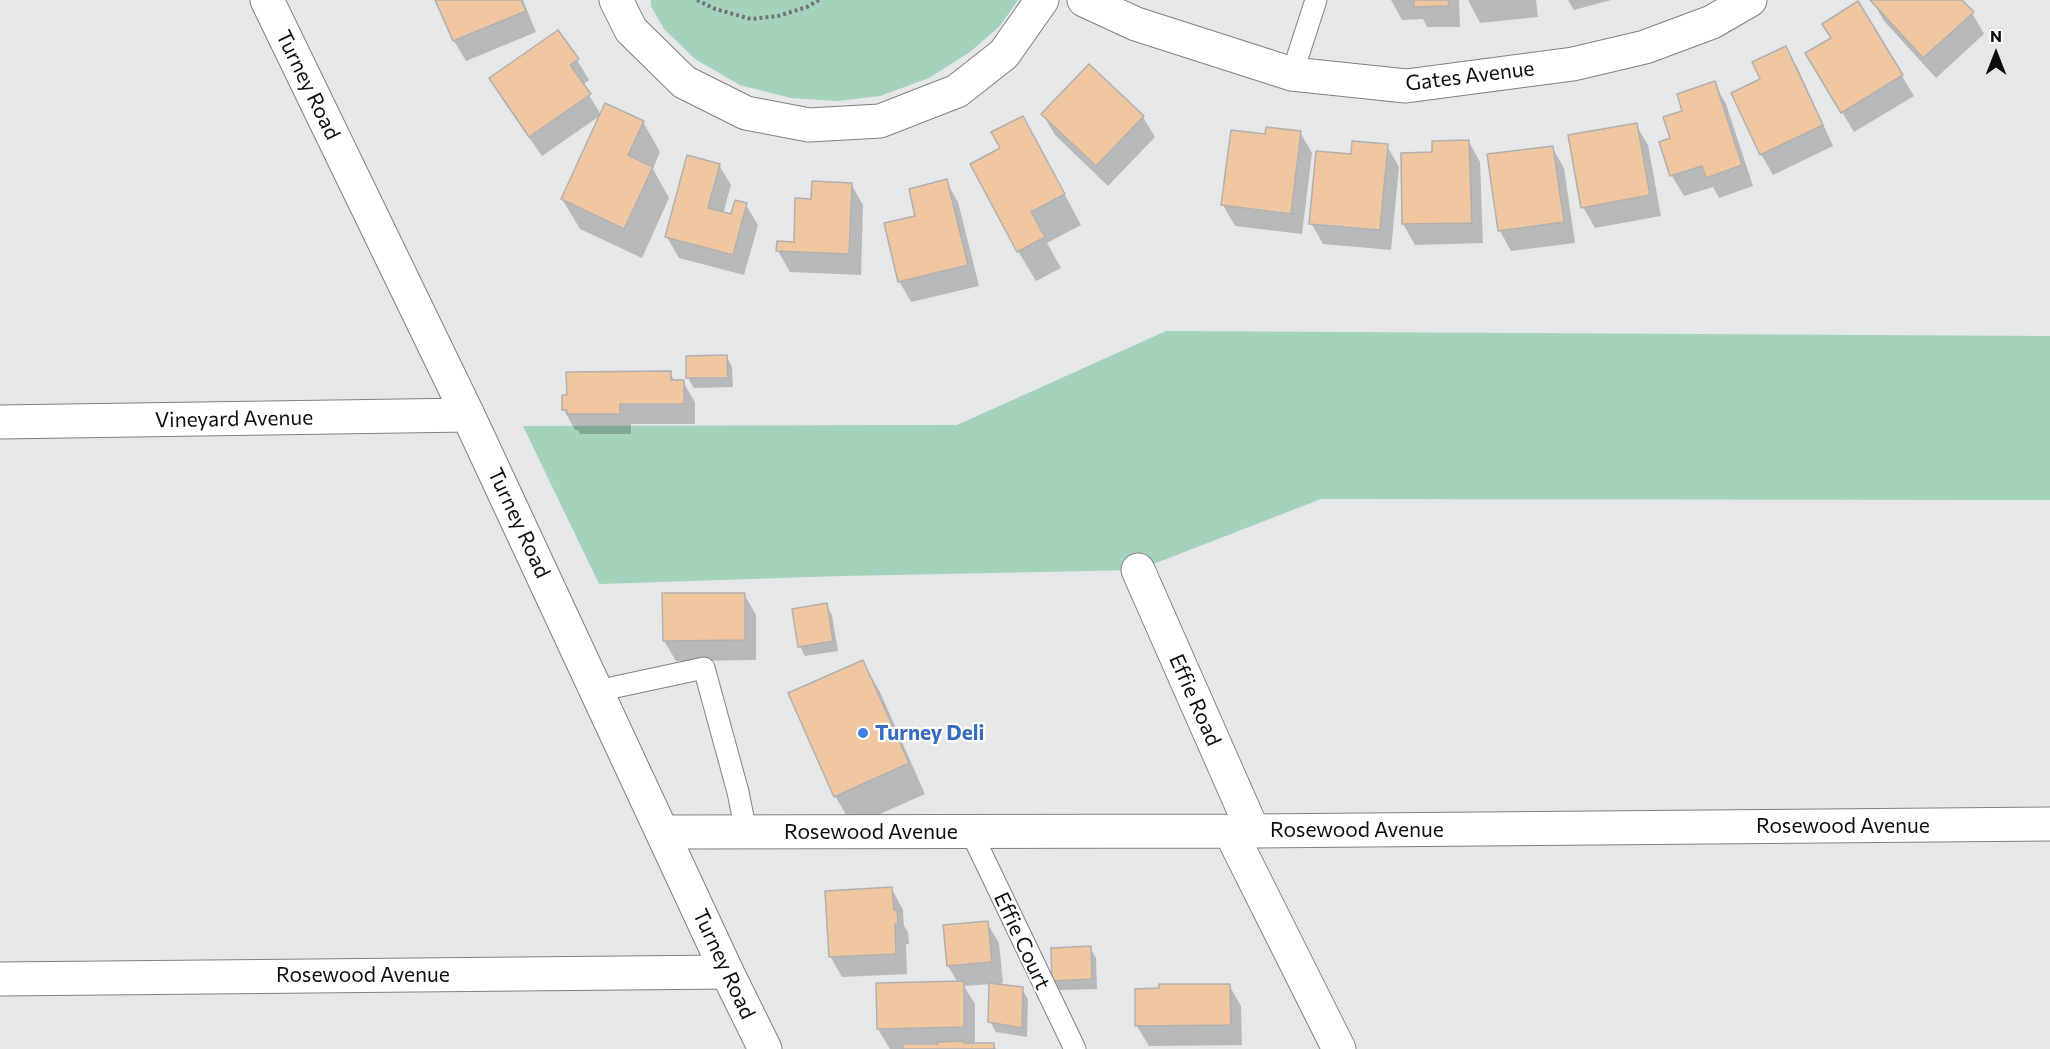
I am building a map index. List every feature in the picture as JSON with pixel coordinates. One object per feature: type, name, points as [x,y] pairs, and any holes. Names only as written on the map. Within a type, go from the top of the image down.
[{"type":"street","name":"Turney Road","points":[[267,0],[468,415],[765,1049]]},
{"type":"street","points":[[616,0],[631,30],[684,82],[746,112],[809,125],[880,121],[957,91],[1004,54],[1042,0]]},
{"type":"street","name":"Gates Avenue","points":[[1084,0],[1136,24],[1293,74],[1406,86],[1573,64],[1645,48],[1712,22],[1750,0]]},
{"type":"street","name":"Vineyard Avenue","points":[[0,422],[468,415]]},
{"type":"street","name":"Effie Road","points":[[1138,570],[1241,831],[1339,1049]]},
{"type":"street","name":"Rosewood Avenue","points":[[663,832],[1241,831],[2050,824]]},
{"type":"street","name":"Rosewood Avenue","points":[[0,978],[727,972]]},
{"type":"lane","points":[[1293,74],[1316,0]]},
{"type":"lane","points":[[597,691],[704,668],[738,792],[746,832]]},
{"type":"lane","name":"Effie Court","points":[[971,832],[1075,1049]]},
{"type":"path","points":[[697,0],[715,9],[752,19],[778,16],[807,7],[819,0]]},
{"type":"green space","points":[[651,0],[1018,0],[1000,26],[970,52],[929,78],[880,96],[837,101],[791,98],[740,85],[695,59],[664,29],[651,6]]},
{"type":"green space","points":[[1166,331],[2050,336],[2050,500],[1321,499],[1138,570],[599,584],[523,426],[957,425]]},
{"type":"building","points":[[435,0],[521,0],[526,11],[453,41]]},
{"type":"building","points":[[1414,0],[1448,0],[1449,6],[1414,7]]},
{"type":"building","points":[[1870,0],[1962,0],[1974,12],[1923,58]]},
{"type":"building","points":[[1858,1],[1903,75],[1841,113],[1805,53],[1831,38],[1822,24]]},
{"type":"building","points":[[558,30],[579,59],[570,65],[591,94],[529,137],[489,78]]},
{"type":"building","points":[[1786,46],[1823,125],[1760,155],[1731,93],[1760,79],[1752,62]]},
{"type":"building","points":[[1089,64],[1144,116],[1096,166],[1041,114]]},
{"type":"building","points":[[1715,81],[1742,165],[1706,178],[1702,166],[1670,176],[1659,142],[1670,138],[1663,117],[1682,111],[1677,94]]},
{"type":"building","points":[[605,103],[644,121],[628,155],[653,167],[624,229],[561,199]]},
{"type":"building","points":[[1023,116],[1065,194],[1031,212],[1045,237],[1017,252],[970,164],[1000,148],[991,132]]},
{"type":"building","points":[[1637,123],[1650,195],[1581,208],[1568,135]]},
{"type":"building","points":[[1266,127],[1301,131],[1291,214],[1221,205],[1231,130],[1265,134]]},
{"type":"building","points":[[1469,140],[1472,223],[1402,224],[1401,153],[1432,152],[1432,141]]},
{"type":"building","points":[[1352,141],[1388,144],[1380,230],[1309,224],[1316,151],[1351,154]]},
{"type":"building","points":[[1553,146],[1564,222],[1498,231],[1487,154]]},
{"type":"building","points":[[687,155],[720,164],[708,208],[731,214],[735,200],[747,203],[733,255],[665,237]]},
{"type":"building","points":[[947,179],[968,265],[898,282],[884,223],[915,216],[909,189]]},
{"type":"building","points":[[812,181],[852,183],[849,254],[776,251],[777,241],[794,242],[795,198],[811,199]]},
{"type":"building","points":[[727,355],[728,378],[686,378],[686,356]]},
{"type":"building","points":[[671,371],[671,380],[684,380],[684,404],[620,404],[620,414],[567,414],[567,410],[562,410],[562,395],[567,395],[566,372]]},
{"type":"building","points":[[662,593],[745,593],[745,640],[663,641]]},
{"type":"building","points":[[827,603],[833,641],[798,647],[792,609]]},
{"type":"building","points":[[863,660],[909,763],[834,797],[788,693]]},
{"type":"building","points":[[892,887],[898,924],[895,924],[896,954],[829,957],[825,891]]},
{"type":"building","points":[[988,921],[992,962],[947,966],[943,925]]},
{"type":"building","points":[[1091,946],[1092,979],[1052,981],[1051,948]]},
{"type":"building","points":[[964,981],[964,1027],[877,1029],[876,983]]},
{"type":"building","points":[[989,983],[1023,987],[1022,1028],[988,1022]]},
{"type":"building","points":[[1159,984],[1230,984],[1231,1025],[1135,1026],[1135,989],[1159,988]]},
{"type":"building","points":[[964,1041],[964,1043],[994,1043],[994,1049],[903,1049],[903,1044]]},
{"type":"place","name":"Turney Deli","points":[[863,733]]}]
